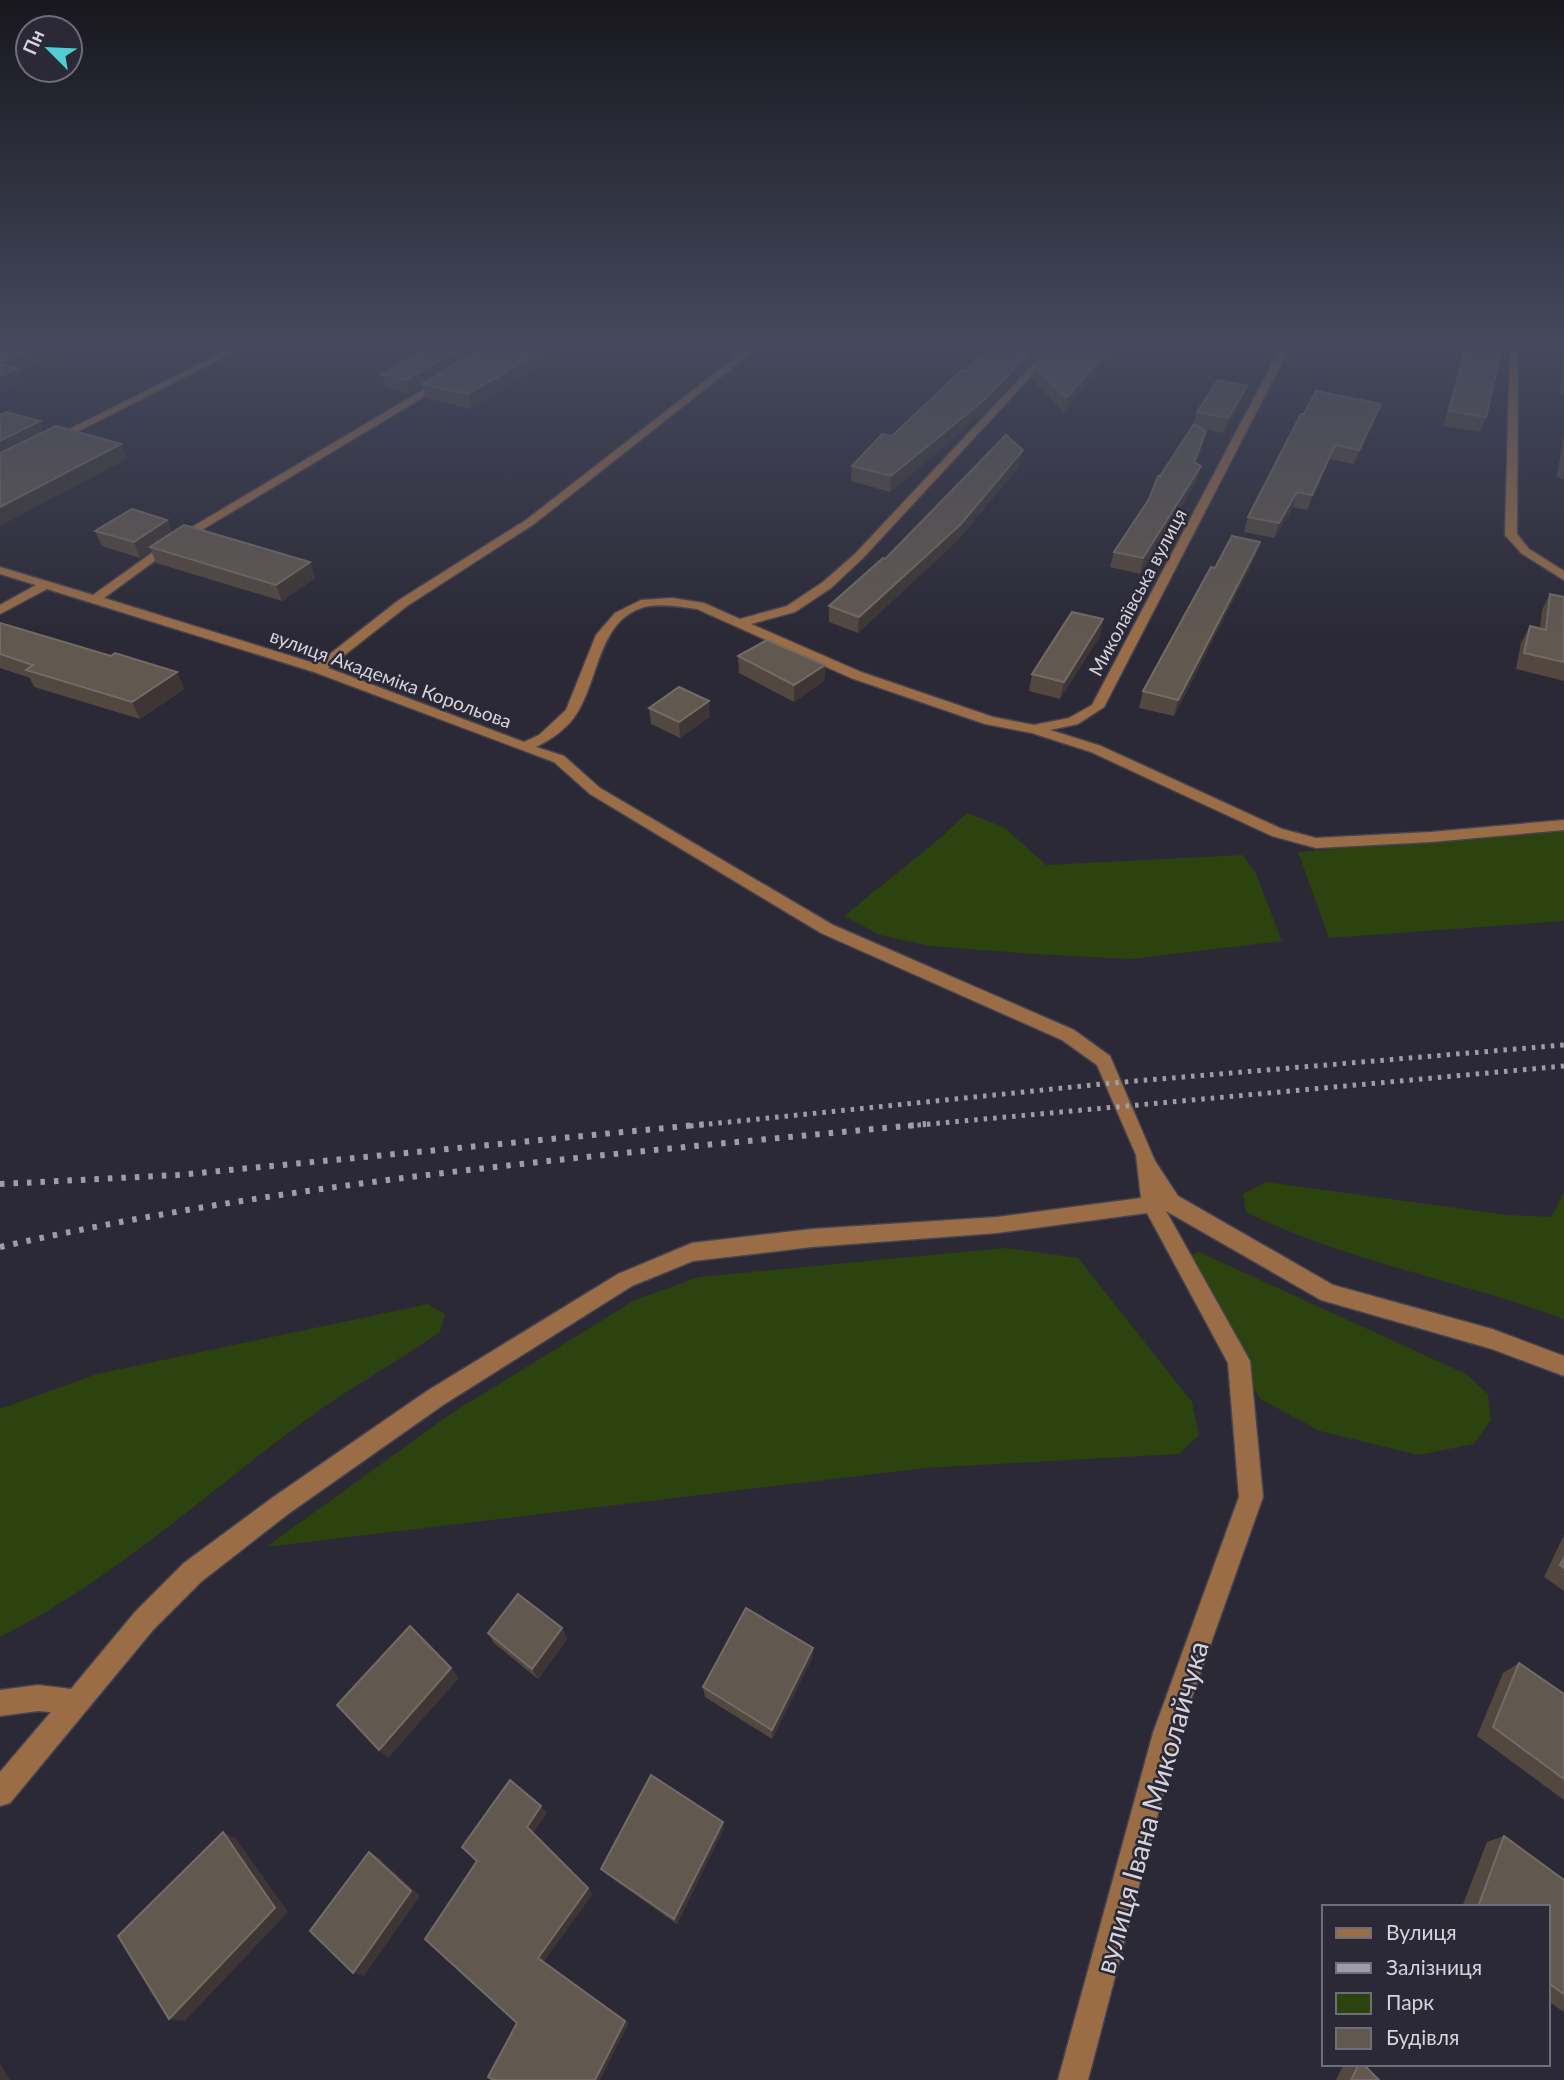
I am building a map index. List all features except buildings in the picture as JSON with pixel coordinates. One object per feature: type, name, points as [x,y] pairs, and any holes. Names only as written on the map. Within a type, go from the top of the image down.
[{"type":"street","points":[[37,447],[47,442]]},
{"type":"street","points":[[95,599],[171,544],[342,442]]},
{"type":"street","points":[[319,669],[403,603],[530,522],[633,442]]},
{"type":"street","points":[[741,623],[790,609],[827,585],[859,556],[965,442]]},
{"type":"street","name":"Миколаївська вулиця","points":[[1097,707],[1236,442]]},
{"type":"street","points":[[1512,442],[1511,535],[1525,551],[1564,576]]},
{"type":"street","name":"вулиця Академіка Корольова","points":[[0,570],[319,669],[524,747],[544,738],[572,711],[601,635],[619,616],[645,603],[672,602],[700,606],[856,675],[990,721],[1034,729],[1073,721],[1097,707]]},
{"type":"street","points":[[0,610],[47,584]]},
{"type":"street","points":[[1034,729],[1096,749],[1277,833],[1316,843],[1431,837],[1564,825]]},
{"type":"street","points":[[524,747],[559,759],[595,792],[827,929],[1068,1035],[1104,1061],[1162,1203]]},
{"type":"street","points":[[0,1793],[144,1621],[193,1572],[281,1506],[435,1398],[625,1279],[692,1252],[812,1238],[996,1225],[1162,1203],[1328,1293],[1492,1339],[1564,1366]]},
{"type":"street","name":"вулиця Івана Миколайчука","points":[[1073,2080],[1167,1733],[1251,1497],[1238,1361],[1162,1203]]},
{"type":"street","points":[[0,1703],[38,1698],[75,1702]]},
{"type":"green space","points":[[967,813],[1004,827],[1046,865],[1243,855],[1256,874],[1282,941],[1131,959],[1033,954],[930,946],[880,935],[844,916]]},
{"type":"green space","points":[[1564,830],[1564,921],[1329,938],[1298,852]]},
{"type":"green space","points":[[1266,1182],[1508,1215],[1551,1217],[1564,1193],[1564,1319],[1363,1258],[1246,1212],[1243,1194]]},
{"type":"green space","points":[[1005,1248],[1078,1258],[1192,1402],[1199,1435],[1179,1454],[925,1468],[266,1547],[452,1413],[635,1300],[699,1277]]},
{"type":"green space","points":[[1199,1252],[1466,1374],[1488,1394],[1491,1420],[1474,1444],[1418,1455],[1320,1431],[1260,1399],[1190,1274],[1186,1256]]},
{"type":"green space","points":[[428,1304],[445,1314],[440,1332],[324,1407],[127,1558],[44,1613],[0,1637],[0,1409],[97,1374]]},
{"type":"railway","points":[[690,1126],[1112,1083],[1564,1045]]},
{"type":"railway","points":[[908,1126],[1564,1066]]},
{"type":"railway","points":[[0,1184],[178,1175],[707,1124]]},
{"type":"railway","points":[[0,1247],[115,1223],[345,1186],[577,1158],[926,1124]]}]
